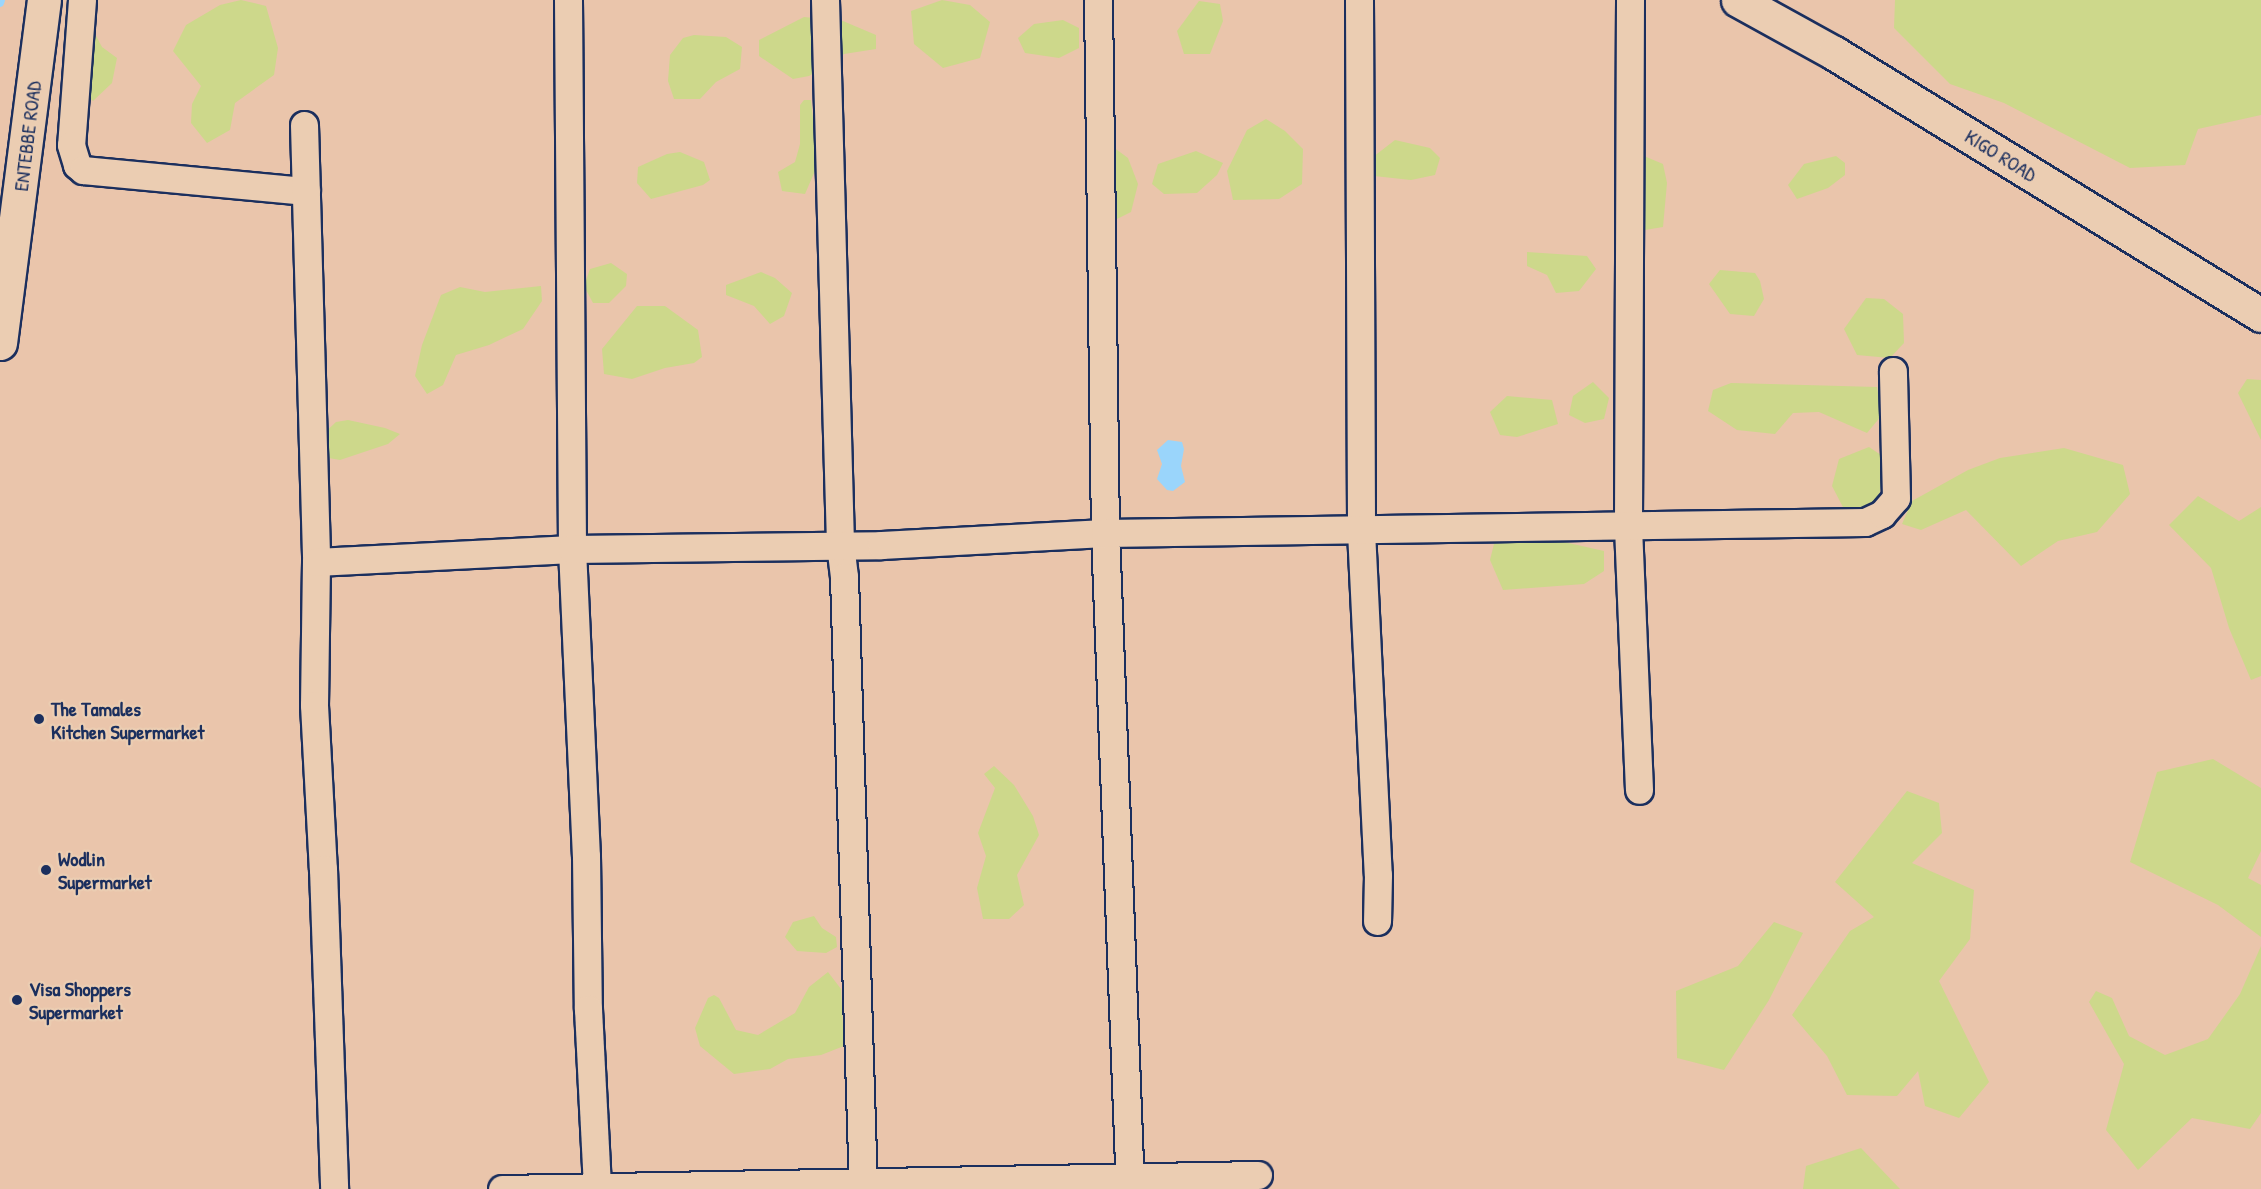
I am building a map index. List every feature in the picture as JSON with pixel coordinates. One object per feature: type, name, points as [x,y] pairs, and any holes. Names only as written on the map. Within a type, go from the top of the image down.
[{"type":"street","name":"ENTEBBE ROAD","points":[[0,343],[44,0]]},
{"type":"street","points":[[82,0],[71,145],[77,165],[83,170],[306,191]]},
{"type":"street","points":[[568,0],[572,549],[586,856],[588,1009],[597,1188]]},
{"type":"street","points":[[825,0],[840,544],[844,577],[863,1185]]},
{"type":"street","points":[[1098,0],[1105,533],[1130,1183]]},
{"type":"street","points":[[1359,0],[1361,531],[1378,875],[1377,921]]},
{"type":"street","points":[[1629,0],[1628,527],[1639,790]]},
{"type":"street","name":"KIGO ROAD","points":[[1738,0],[1834,53],[2261,315]]},
{"type":"street","points":[[304,125],[316,562],[314,705],[323,869],[334,1189]]},
{"type":"street","points":[[316,562],[572,549],[881,545],[1105,533],[1865,522],[1882,514],[1896,498],[1893,371]]},
{"type":"street","points":[[502,1189],[1130,1183],[1258,1175]]},
{"type":"green space","points":[[241,0],[266,6],[278,48],[274,75],[235,103],[230,130],[207,143],[191,123],[192,104],[201,86],[173,51],[186,25],[220,5]]},
{"type":"green space","points":[[942,0],[970,5],[990,22],[980,58],[943,68],[914,44],[911,11]]},
{"type":"green space","points":[[1895,0],[2261,0],[2261,115],[2198,129],[2185,165],[2130,168],[2004,103],[1950,84],[1894,28]]},
{"type":"green space","points":[[1199,1],[1220,4],[1223,21],[1210,54],[1184,54],[1177,31]]},
{"type":"green space","points":[[804,17],[843,21],[876,35],[876,49],[844,54],[809,76],[793,79],[759,56],[759,40]]},
{"type":"green space","points":[[1063,20],[1079,28],[1079,48],[1059,58],[1025,53],[1018,38],[1034,24]]},
{"type":"green space","points":[[86,30],[94,32],[102,47],[117,58],[112,83],[93,101],[66,77],[64,48]]},
{"type":"green space","points":[[694,35],[726,37],[742,47],[740,69],[716,82],[700,99],[674,99],[668,81],[670,55],[683,38]]},
{"type":"green space","points":[[804,100],[811,100],[818,164],[805,194],[782,191],[778,172],[795,162],[800,144],[800,105]]},
{"type":"green space","points":[[1266,119],[1285,131],[1303,149],[1302,184],[1279,199],[1233,200],[1227,171],[1247,130]]},
{"type":"green space","points":[[1395,140],[1430,148],[1440,158],[1435,175],[1411,180],[1374,176],[1373,157]]},
{"type":"green space","points":[[1113,147],[1128,158],[1138,184],[1131,212],[1107,224]]},
{"type":"green space","points":[[1196,151],[1223,163],[1217,175],[1197,193],[1164,194],[1152,184],[1158,164]]},
{"type":"green space","points":[[680,152],[704,162],[710,180],[703,185],[651,199],[637,183],[638,167],[667,154]]},
{"type":"green space","points":[[1644,156],[1663,164],[1667,183],[1663,227],[1645,230],[1638,175]]},
{"type":"green space","points":[[1836,156],[1845,163],[1845,175],[1828,188],[1797,199],[1788,185],[1804,164]]},
{"type":"green space","points":[[1527,252],[1587,256],[1596,269],[1579,291],[1556,293],[1547,275],[1527,266]]},
{"type":"green space","points":[[611,263],[627,274],[626,286],[609,303],[593,303],[584,286],[590,269]]},
{"type":"green space","points":[[1720,270],[1755,273],[1760,281],[1764,299],[1754,316],[1730,314],[1709,284]]},
{"type":"green space","points":[[761,272],[775,278],[792,293],[784,316],[770,324],[754,306],[726,295],[726,285]]},
{"type":"green space","points":[[541,286],[542,301],[523,329],[489,345],[456,355],[443,385],[427,394],[415,376],[422,345],[441,295],[460,287],[485,292]]},
{"type":"green space","points":[[1866,298],[1884,299],[1903,314],[1904,343],[1890,358],[1857,355],[1844,329]]},
{"type":"green space","points":[[637,306],[665,306],[698,330],[702,357],[694,363],[665,368],[632,379],[604,374],[602,349]]},
{"type":"green space","points":[[2247,379],[2261,380],[2261,440],[2238,393]]},
{"type":"green space","points":[[1593,382],[1609,398],[1604,419],[1585,423],[1569,415],[1573,396]]},
{"type":"green space","points":[[1731,383],[1877,387],[1882,415],[1867,433],[1819,412],[1793,413],[1775,434],[1737,430],[1708,411],[1713,390]]},
{"type":"green space","points":[[1507,396],[1552,400],[1558,424],[1517,437],[1500,435],[1490,412]]},
{"type":"green space","points":[[348,420],[385,428],[400,434],[388,444],[340,460],[323,457],[318,439],[336,422]]},
{"type":"green space","points":[[1869,447],[1881,455],[1884,468],[1878,503],[1845,511],[1832,486],[1839,459]]},
{"type":"green space","points":[[2064,448],[2123,465],[2130,494],[2097,532],[2058,541],[2021,566],[1966,510],[1921,530],[1902,524],[1912,501],[1968,470],[2000,458]]},
{"type":"green space","points":[[2198,496],[2239,521],[2261,507],[2261,676],[2251,680],[2229,628],[2211,568],[2169,525]]},
{"type":"green space","points":[[1496,536],[1542,537],[1604,551],[1604,571],[1584,584],[1503,590],[1490,560]]},
{"type":"green space","points":[[2213,759],[2261,788],[2261,851],[2248,878],[2261,885],[2261,937],[2218,905],[2130,862],[2157,772]]},
{"type":"green space","points":[[994,766],[1014,785],[1033,816],[1039,835],[1017,875],[1024,905],[1009,919],[983,919],[977,888],[986,856],[978,833],[995,788],[984,774]]},
{"type":"green space","points":[[1907,791],[1939,803],[1942,833],[1912,863],[1974,890],[1970,939],[1939,981],[1989,1082],[1959,1118],[1925,1106],[1918,1071],[1897,1096],[1847,1095],[1827,1056],[1792,1015],[1850,931],[1874,917],[1835,882]]},
{"type":"green space","points":[[814,916],[822,928],[836,937],[837,947],[826,953],[797,951],[785,937],[793,922]]},
{"type":"green space","points":[[1774,922],[1803,933],[1769,1000],[1724,1070],[1677,1058],[1676,991],[1738,966]]},
{"type":"green space","points":[[2261,946],[2261,1113],[2250,1129],[2192,1118],[2138,1170],[2106,1130],[2124,1064],[2089,1002],[2096,991],[2112,998],[2129,1036],[2165,1055],[2208,1039],[2240,994]]},
{"type":"green space","points":[[828,972],[841,989],[844,1046],[821,1055],[788,1059],[770,1069],[734,1074],[700,1046],[695,1028],[708,998],[714,995],[719,998],[736,1030],[758,1035],[795,1013],[809,987]]},
{"type":"green space","points":[[1861,1148],[1900,1189],[1803,1189],[1806,1166]]},
{"type":"water","points":[[1168,440],[1182,442],[1184,449],[1181,466],[1185,482],[1173,491],[1167,490],[1157,479],[1162,464],[1157,450]]},
{"type":"place","name":"The Tamales Kitchen Supermarket","points":[[39,719]]},
{"type":"place","name":"Wodlin Supermarket","points":[[46,870]]},
{"type":"place","name":"Visa Shoppers Supermarket","points":[[17,1000]]}]
